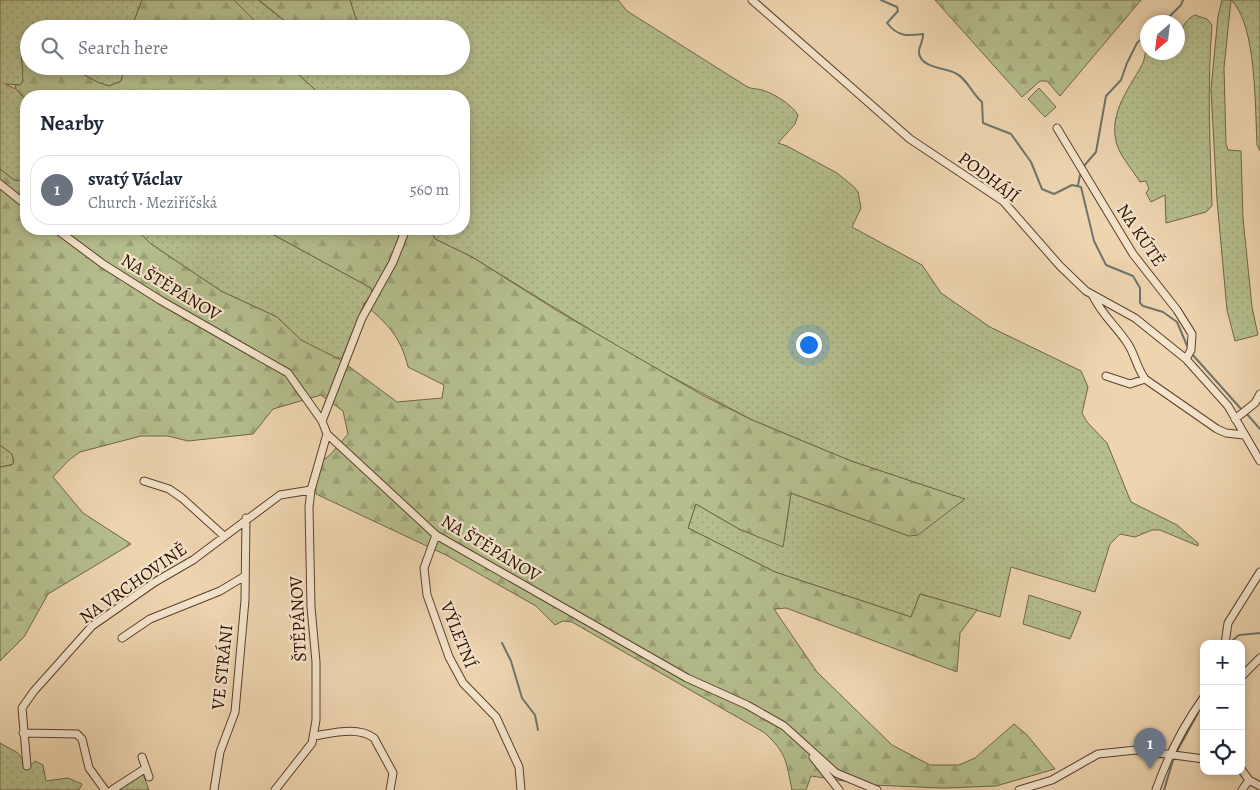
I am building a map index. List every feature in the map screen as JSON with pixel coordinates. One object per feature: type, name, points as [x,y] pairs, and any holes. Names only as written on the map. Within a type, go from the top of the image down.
[{"type":"street","name":"PODHÁJÍ","points":[[752,0],[910,139],[1003,201],[1060,266],[1092,295],[1135,318],[1189,355],[1228,406],[1260,461]]},
{"type":"street","name":"NA KÚTĚ","points":[[1057,128],[1132,254],[1178,310],[1192,334],[1189,355]]},
{"type":"street","points":[[0,184],[20,200]]},
{"type":"street","name":"NA ŠTĚPÁNOV","points":[[64,235],[103,264],[160,300],[288,373],[322,421],[328,434],[436,535],[686,678],[747,705],[784,726],[804,747],[836,773],[877,790]]},
{"type":"street","points":[[322,421],[362,318],[393,262],[404,235]]},
{"type":"street","points":[[1092,295],[1101,312],[1130,346],[1137,368],[1145,379],[1217,430],[1244,435]]},
{"type":"street","points":[[1106,376],[1130,384],[1145,379]]},
{"type":"street","points":[[1235,419],[1260,394]]},
{"type":"street","name":"ŠTĚPÁNOV","points":[[274,790],[312,743],[314,736],[316,720],[316,662],[310,597],[309,507],[311,490],[328,434]]},
{"type":"street","points":[[144,481],[169,489],[182,498],[224,536]]},
{"type":"street","name":"NA VRCHOVINĚ","points":[[27,766],[21,714],[25,703],[92,626],[155,582],[193,560],[246,518],[280,495],[311,490]]},
{"type":"street","name":"VE STRÁNI","points":[[214,790],[220,752],[235,712],[245,576],[246,518]]},
{"type":"street","name":"VÝLETNÍ","points":[[436,535],[424,568],[427,595],[450,657],[463,683],[496,717],[520,767],[521,790]]},
{"type":"street","points":[[1226,640],[1228,623],[1260,572]]},
{"type":"street","points":[[122,638],[150,619],[220,591],[245,576]]},
{"type":"street","points":[[1245,673],[1260,658]]},
{"type":"street","points":[[1156,790],[1192,712],[1200,702]]},
{"type":"street","points":[[1192,712],[1200,709]]},
{"type":"street","points":[[314,736],[348,732],[370,735],[374,738],[393,773],[390,790]]},
{"type":"street","points":[[22,733],[77,734],[82,739],[89,768],[105,790]]},
{"type":"street","points":[[804,747],[839,790]]},
{"type":"street","points":[[1019,790],[1052,780],[1098,754],[1136,750],[1200,758]]},
{"type":"street","points":[[142,757],[150,777]]},
{"type":"street","points":[[112,790],[146,768]]},
{"type":"street","points":[[1245,775],[1248,780],[1260,786]]},
{"type":"street","points":[[1242,790],[1248,780]]},
{"type":"green space","points":[[0,0],[142,0],[134,20],[20,20],[20,75],[24,75],[24,78],[20,85],[5,84],[16,89],[20,93],[20,180],[14,180],[0,169]]},
{"type":"green space","points":[[142,0],[234,0],[254,20],[134,20]]},
{"type":"green space","points":[[234,0],[258,0],[284,20],[254,20]]},
{"type":"green space","points":[[259,0],[350,0],[356,20],[284,20]]},
{"type":"green space","points":[[350,0],[618,0],[627,11],[746,86],[763,90],[779,98],[788,104],[798,115],[795,124],[778,143],[837,173],[854,187],[858,192],[861,208],[852,227],[922,265],[941,293],[990,327],[1081,371],[1088,387],[1082,413],[1087,422],[1107,443],[1131,502],[1177,525],[1198,543],[1198,546],[1160,530],[1152,530],[1135,537],[1120,534],[1110,544],[1095,592],[1011,567],[1000,617],[920,594],[911,617],[775,572],[688,528],[696,504],[739,529],[783,546],[791,493],[909,536],[918,533],[964,499],[851,461],[752,420],[633,356],[472,257],[435,239],[433,235],[470,235],[470,90],[315,90],[299,75],[470,75],[470,20],[356,20]]},
{"type":"green space","points":[[935,0],[1141,0],[1060,96],[1047,81],[1040,81],[1022,97]]},
{"type":"green space","points":[[1222,0],[1231,0],[1224,68],[1226,144],[1228,150],[1241,151],[1243,218],[1252,307],[1258,335],[1235,341],[1227,310],[1217,200],[1211,89],[1218,16]]},
{"type":"green space","points":[[1231,0],[1260,0],[1260,151],[1257,145],[1255,90],[1250,47],[1240,12]]},
{"type":"green space","points":[[1195,15],[1207,19],[1212,25],[1209,93],[1212,206],[1206,212],[1166,223],[1165,195],[1151,202],[1146,193],[1149,189],[1146,181],[1140,182],[1119,150],[1115,138],[1116,116],[1125,94],[1144,60],[1185,60],[1185,23]]},
{"type":"green space","points":[[23,75],[84,75],[109,86],[121,81],[123,75],[299,75],[315,90],[20,90],[20,93],[15,85],[20,85],[23,82]]},
{"type":"green space","points":[[84,75],[123,75],[121,81],[109,86]]},
{"type":"green space","points":[[1039,88],[1056,107],[1045,117],[1028,99]]},
{"type":"green space","points":[[0,169],[14,180],[20,180],[20,235],[142,235],[151,244],[221,291],[277,317],[301,340],[339,359],[397,402],[442,398],[444,385],[408,367],[401,347],[392,331],[364,304],[372,294],[371,288],[274,235],[433,235],[435,239],[472,257],[556,310],[704,396],[752,420],[851,461],[965,499],[918,535],[909,536],[791,493],[783,547],[739,529],[696,504],[688,528],[775,572],[911,617],[920,594],[977,610],[960,633],[957,672],[786,608],[774,609],[817,672],[892,745],[930,765],[959,765],[975,758],[1014,724],[1027,735],[1055,769],[996,786],[944,788],[871,785],[811,776],[806,790],[792,790],[782,753],[765,733],[572,622],[563,621],[555,625],[536,606],[446,555],[316,494],[315,467],[331,454],[348,434],[343,411],[321,395],[273,409],[253,434],[188,441],[168,436],[141,436],[80,452],[69,460],[53,477],[83,513],[131,544],[48,594],[24,637],[0,661],[0,467],[12,465],[14,462],[12,454],[0,445]]},
{"type":"green space","points":[[142,235],[274,235],[371,288],[372,294],[364,304],[342,358],[334,358],[301,340],[277,317],[221,291],[151,244]]},
{"type":"green space","points":[[0,445],[12,454],[14,464],[0,467]]},
{"type":"green space","points":[[1029,595],[1081,612],[1070,639],[1023,624]]},
{"type":"green space","points":[[0,743],[18,753],[28,768],[35,761],[43,765],[46,781],[68,778],[82,784],[79,790],[0,790]]},
{"type":"green space","points":[[143,774],[149,790],[118,790]]},
{"type":"waterway","points":[[881,0],[897,7],[898,11],[887,23],[891,28],[907,35],[923,34],[919,53],[924,62],[934,67],[951,71],[959,75],[966,82],[982,102],[983,123],[1011,134],[1031,162],[1042,189],[1054,194],[1072,185],[1081,187],[1094,241],[1106,265],[1133,276],[1140,288],[1140,303],[1143,306],[1163,312],[1177,322],[1188,348]]},
{"type":"waterway","points":[[1171,15],[1181,5],[1183,0]]},
{"type":"waterway","points":[[1083,167],[1096,152],[1106,96],[1121,80],[1127,63],[1140,40]]},
{"type":"waterway","points":[[1078,185],[1080,175]]},
{"type":"waterway","points":[[1192,354],[1242,410]]},
{"type":"waterway","points":[[1246,413],[1260,429]]},
{"type":"waterway","points":[[1233,640],[1239,635],[1260,633]]},
{"type":"waterway","points":[[502,643],[511,661],[522,698],[535,715],[538,730]]},
{"type":"waterway","points":[[1176,753],[1198,713]]},
{"type":"waterway","points":[[1164,790],[1174,757]]},
{"type":"place","name":"svatý Václav","points":[[1150,769]]}]
